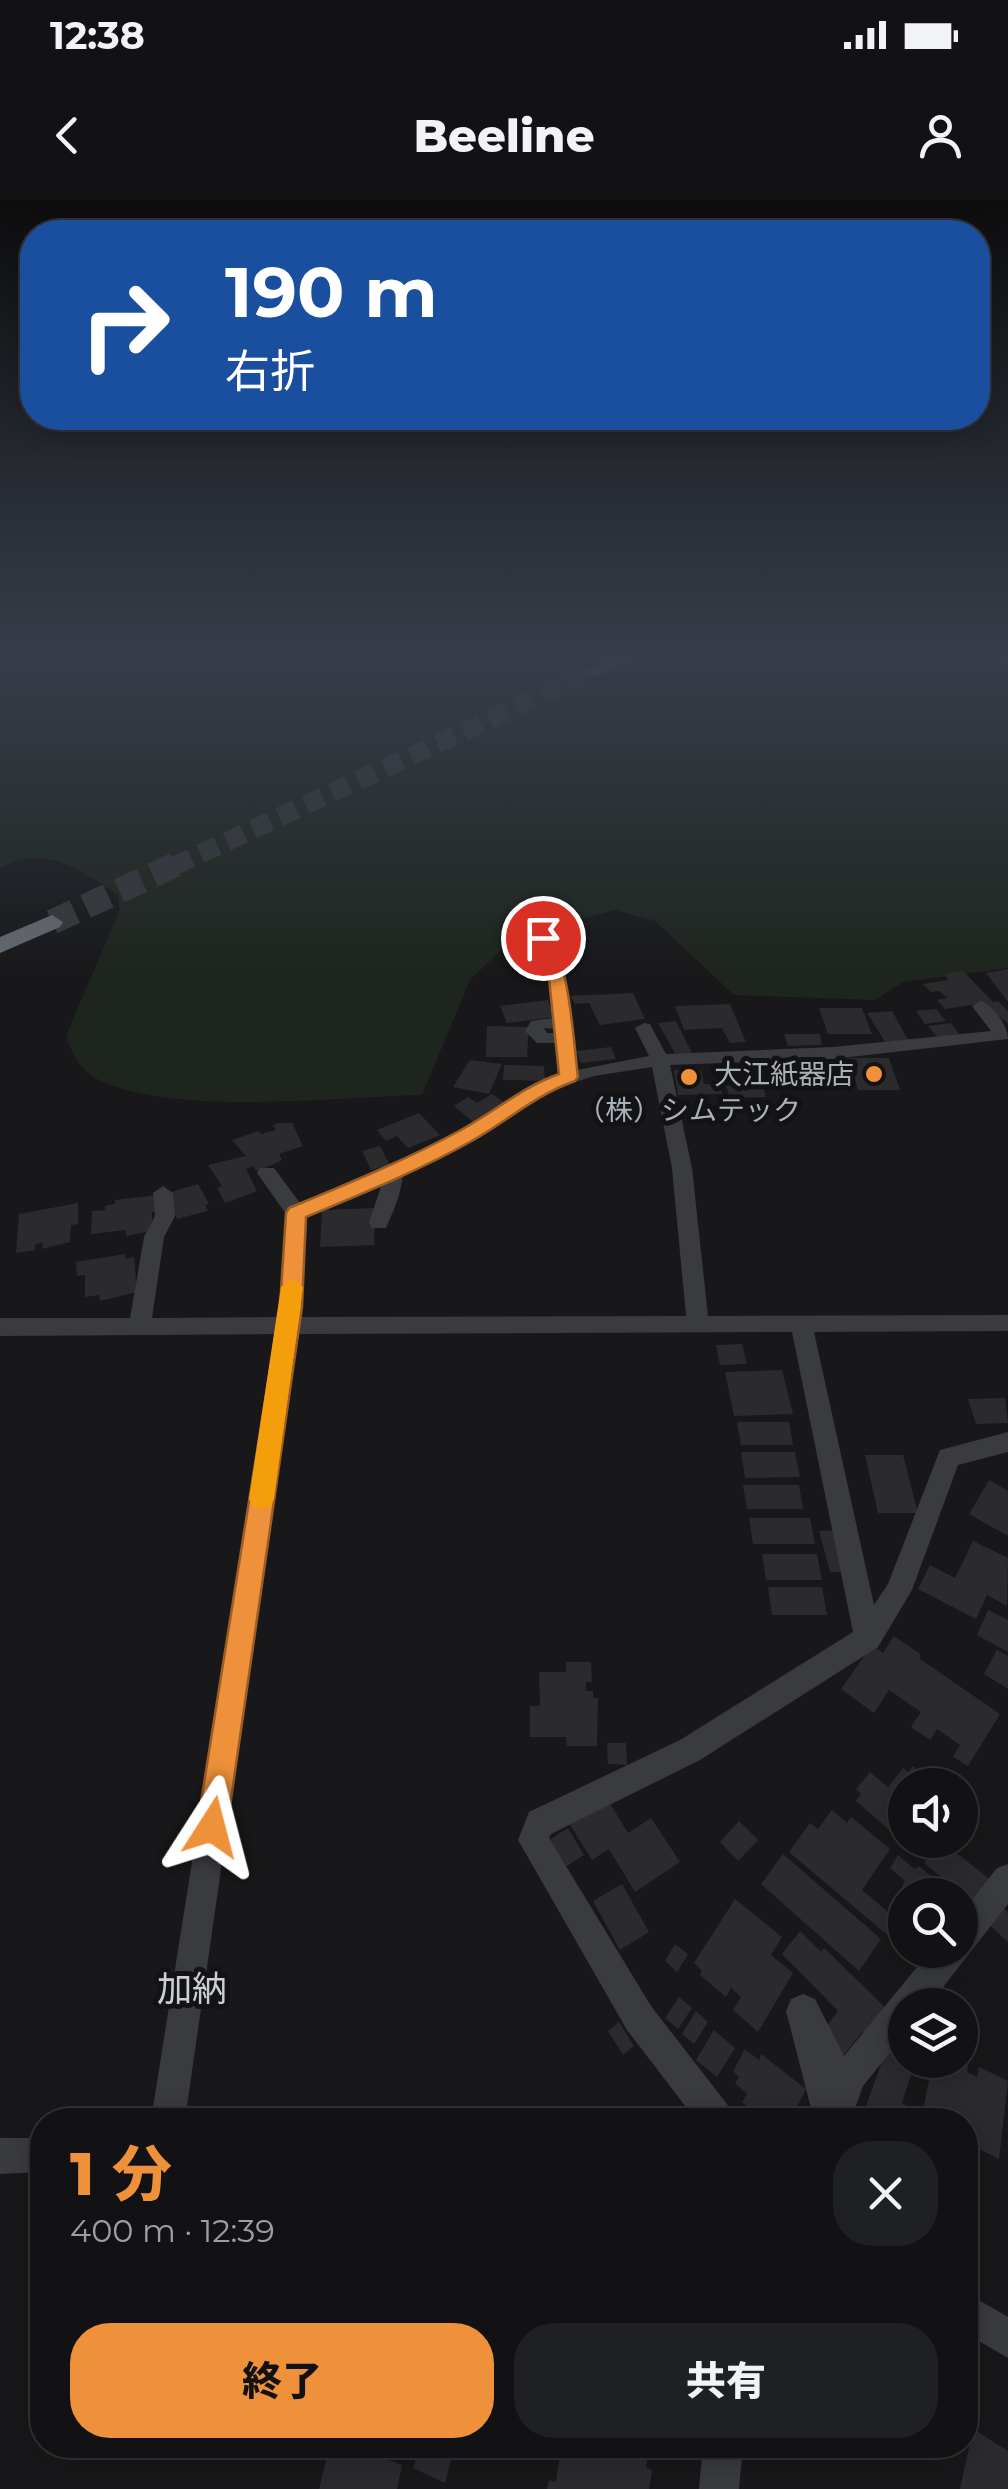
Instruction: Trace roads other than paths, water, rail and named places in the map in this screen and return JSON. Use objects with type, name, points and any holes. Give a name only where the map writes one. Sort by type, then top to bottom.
[{"type":"highway","points":[[0,936],[50,918],[0,946]]},
{"type":"street","points":[[543,938],[557,979],[569,1077]]},
{"type":"street","points":[[980,1006],[1006,1034]]},
{"type":"street","points":[[644,1028],[662,1060],[682,1180],[698,1324]]},
{"type":"street","points":[[296,1213],[453,1144],[540,1087],[569,1077],[662,1060],[833,1053],[1006,1034]]},
{"type":"street","points":[[170,2108],[288,1326],[296,1213],[267,1173]]},
{"type":"street","points":[[379,1223],[382,1206],[390,1198],[393,1173]]},
{"type":"street","points":[[140,1327],[154,1238],[165,1216],[163,1193]]},
{"type":"street","points":[[801,1323],[868,1638]]},
{"type":"street","points":[[0,1327],[1008,1323]]},
{"type":"street","points":[[709,2108],[639,2018],[534,1840],[540,1823],[690,1750],[868,1638],[899,1590],[949,1458],[1008,1442]]},
{"type":"street","points":[[978,1917],[1008,1879]]},
{"type":"street","points":[[921,1988],[937,1968]]},
{"type":"street","points":[[837,2108],[850,2078],[888,2029]]},
{"type":"street","points":[[0,2156],[30,2156]]},
{"type":"street","points":[[978,2319],[1008,2339]]},
{"type":"street","points":[[719,2489],[722,2458]]},
{"type":"tunnel","points":[[174,866],[396,763]]},
{"type":"tunnel","points":[[52,922],[179,863]]},
{"type":"place","name":"大江紙器店","points":[[874,1074]]},
{"type":"place","name":"（株）シムテック","points":[[689,1077]]},
{"type":"district","name":"加納","points":[[192,1989]]}]
